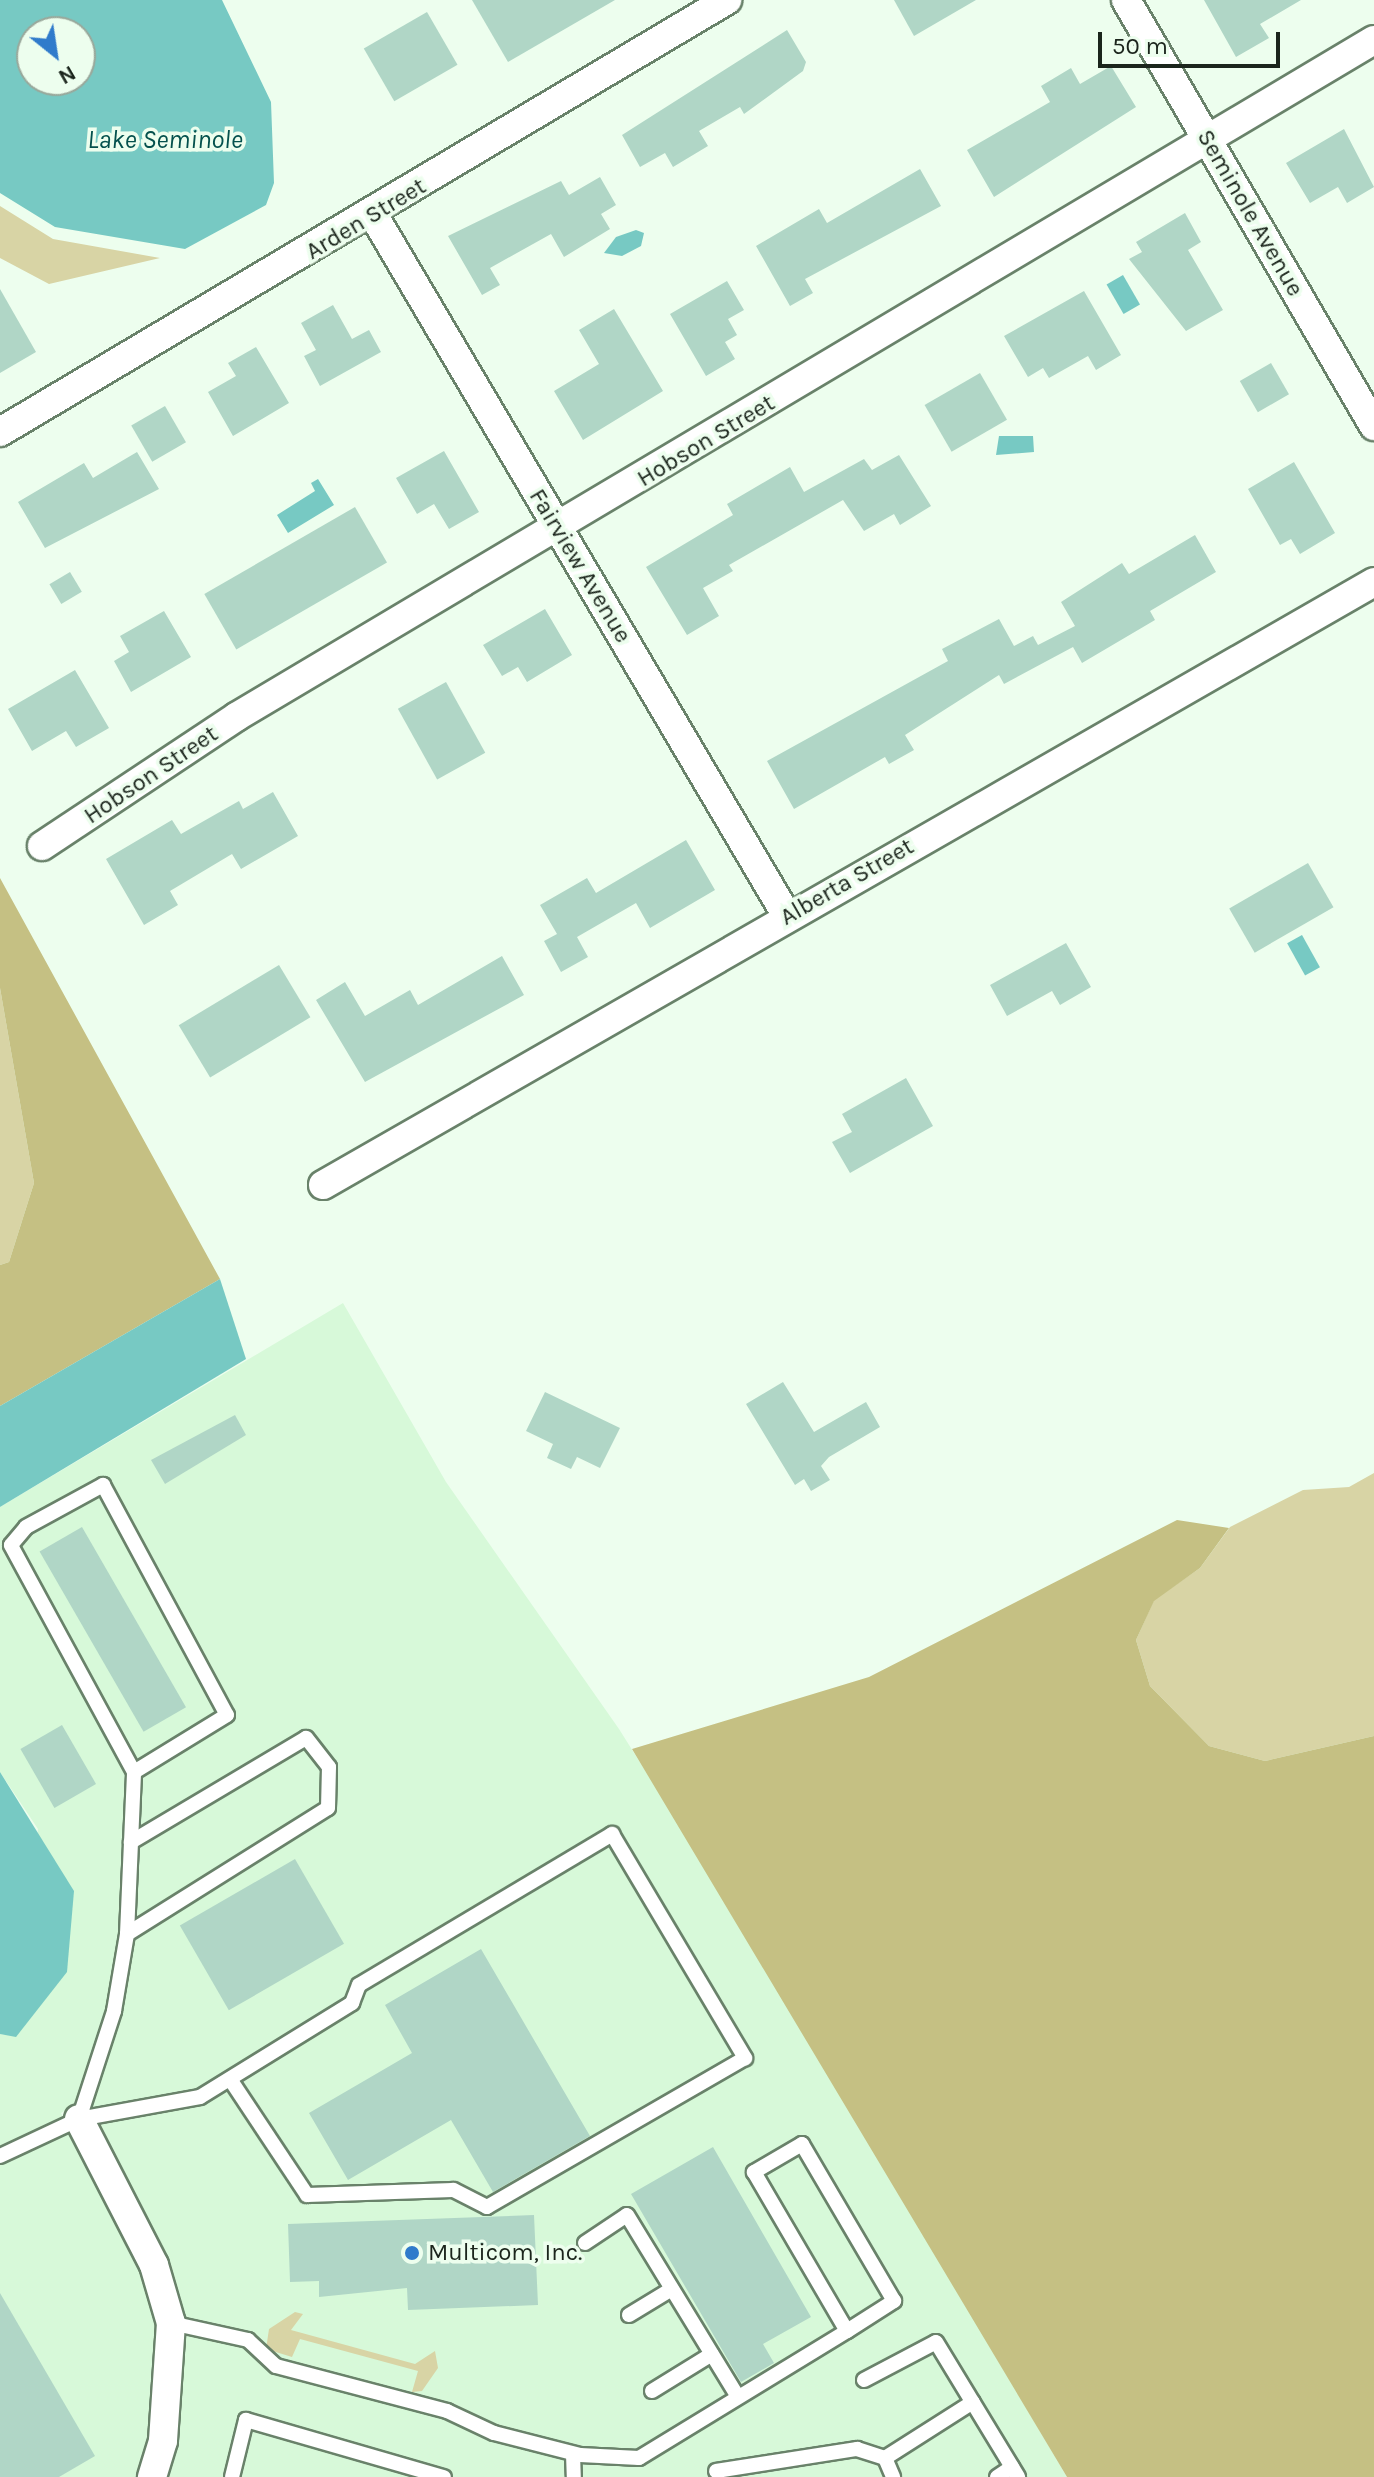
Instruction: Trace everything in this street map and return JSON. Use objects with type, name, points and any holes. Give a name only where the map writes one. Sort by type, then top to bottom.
[{"type":"street","name":"Arden Street","points":[[0,432],[374,216],[727,0]]},
{"type":"street","name":"Seminole Avenue","points":[[1126,0],[1374,426]]},
{"type":"street","name":"Hobson Street","points":[[42,846],[236,717],[558,531],[1374,40]]},
{"type":"street","name":"Fairview Avenue","points":[[374,216],[787,916]]},
{"type":"street","name":"Alberta Street","points":[[323,1185],[787,916],[1374,582]]},
{"type":"street","points":[[79,2119],[154,2265],[171,2323],[163,2441],[152,2477]]},
{"type":"lane","points":[[79,2119],[114,2011],[127,1934],[134,1772],[11,1545],[26,1527],[103,1485],[227,1715],[134,1772]]},
{"type":"lane","points":[[127,1934],[328,1808],[329,1767],[306,1738],[131,1842]]},
{"type":"lane","points":[[0,2156],[79,2119],[200,2097],[352,2003],[359,1985],[612,1834],[745,2058],[502,2205],[487,2207],[453,2190],[307,2195],[230,2079]]},
{"type":"lane","points":[[171,2323],[248,2340],[264,2360],[290,2371],[573,2454],[639,2458],[847,2331],[894,2301],[802,2144],[754,2172],[847,2331]]},
{"type":"lane","points":[[585,2243],[627,2215],[738,2397]]},
{"type":"lane","points":[[629,2315],[672,2289]]},
{"type":"lane","points":[[864,2380],[936,2342],[1015,2472],[997,2477]]},
{"type":"lane","points":[[652,2391],[712,2354]]},
{"type":"lane","points":[[885,2458],[973,2402]]},
{"type":"lane","points":[[232,2477],[246,2420],[444,2477]]},
{"type":"lane","points":[[716,2471],[857,2449],[885,2458],[893,2477]]},
{"type":"lane","points":[[573,2454],[574,2477]]},
{"type":"lane","points":[[383,2460],[393,2477]]},
{"type":"shaded area","points":[[0,206],[53,239],[160,258],[49,284],[0,258]]},
{"type":"shaded area","points":[[0,878],[220,1279],[0,1406],[0,1265],[9,1262],[34,1183],[0,988]]},
{"type":"shaded area","points":[[0,988],[34,1183],[9,1262],[0,1265]]},
{"type":"shaded area","points":[[343,1303],[446,1482],[619,1729],[714,1880],[1067,2477],[166,2477],[183,2378],[183,2320],[165,2260],[83,2101],[61,2113],[142,2269],[158,2323],[150,2437],[138,2477],[0,2477],[0,2034],[16,2036],[38,1829],[0,1772],[0,1507]]},
{"type":"shaded area","points":[[1374,1473],[1374,1736],[1265,1761],[1209,1746],[1150,1686],[1136,1640],[1154,1600],[1200,1568],[1230,1527],[1303,1490],[1349,1487]]},
{"type":"shaded area","points":[[1177,1520],[1229,1528],[1200,1568],[1154,1601],[1136,1640],[1150,1686],[1209,1746],[1265,1761],[1374,1736],[1374,2477],[1067,2477],[632,1749],[869,1677]]},
{"type":"shaded area","points":[[295,2312],[303,2314],[291,2330],[415,2364],[435,2351],[438,2368],[422,2391],[412,2392],[418,2371],[300,2339],[292,2357],[266,2349],[269,2329]]},
{"type":"water","name":"Lake Seminole","points":[[0,0],[222,0],[271,102],[274,183],[266,205],[185,249],[55,227],[0,193]]},
{"type":"water","points":[[636,230],[644,233],[641,246],[622,256],[604,253],[616,237]]},
{"type":"water","points":[[1123,275],[1140,304],[1124,314],[1107,285]]},
{"type":"water","points":[[999,436],[1033,436],[1034,452],[996,455]]},
{"type":"water","points":[[318,479],[334,505],[288,533],[277,515],[315,491],[311,483]]},
{"type":"water","points":[[1302,935],[1320,967],[1305,976],[1287,943]]},
{"type":"water","points":[[220,1279],[246,1359],[0,1507],[0,1406]]},
{"type":"water","points":[[0,1772],[74,1891],[67,1972],[16,2037],[0,2034]]},
{"type":"building","points":[[472,0],[615,0],[508,62]]},
{"type":"building","points":[[894,0],[976,0],[914,36]]},
{"type":"building","points":[[1204,0],[1301,0],[1260,24],[1269,38],[1236,57]]},
{"type":"building","points":[[427,12],[458,65],[394,101],[364,48]]},
{"type":"building","points":[[787,30],[806,62],[803,71],[744,114],[740,107],[699,131],[708,146],[673,167],[665,153],[640,167],[622,135]]},
{"type":"building","points":[[1111,66],[1136,107],[994,197],[967,150],[1050,102],[1041,86],[1071,68],[1080,84]]},
{"type":"building","points":[[1344,129],[1374,187],[1347,203],[1338,187],[1310,203],[1286,163]]},
{"type":"building","points":[[920,169],[941,206],[805,279],[813,293],[790,306],[756,246],[819,209],[827,223]]},
{"type":"building","points":[[600,177],[616,205],[601,214],[610,229],[564,257],[551,234],[490,268],[500,285],[482,295],[448,236],[561,181],[569,195]]},
{"type":"building","points":[[1185,213],[1201,242],[1188,250],[1223,310],[1186,331],[1129,259],[1142,252],[1136,242]]},
{"type":"building","points":[[727,281],[744,310],[728,319],[737,335],[725,342],[735,359],[706,376],[670,314]]},
{"type":"building","points":[[0,289],[36,352],[0,373]]},
{"type":"building","points":[[1084,291],[1121,355],[1096,370],[1088,356],[1049,378],[1043,368],[1028,377],[1004,336]]},
{"type":"building","points":[[333,305],[352,339],[369,330],[381,352],[320,386],[304,356],[316,350],[301,323]]},
{"type":"building","points":[[614,309],[663,391],[583,440],[554,391],[599,364],[579,330]]},
{"type":"building","points":[[256,347],[289,403],[233,436],[208,392],[236,376],[228,363]]},
{"type":"building","points":[[1271,363],[1289,394],[1258,412],[1240,381]]},
{"type":"building","points":[[980,373],[1007,420],[952,452],[925,405]]},
{"type":"building","points":[[165,406],[186,442],[152,462],[131,426]]},
{"type":"building","points":[[444,451],[479,512],[449,529],[434,504],[417,514],[396,478]]},
{"type":"building","points":[[137,452],[159,489],[45,548],[18,502],[84,463],[93,478]]},
{"type":"building","points":[[899,455],[931,506],[900,525],[894,514],[864,531],[843,500],[729,565],[733,571],[703,588],[719,616],[687,635],[646,567],[733,515],[727,504],[790,467],[804,492],[864,459],[872,470]]},
{"type":"building","points":[[1294,462],[1335,533],[1300,554],[1291,539],[1280,545],[1248,489]]},
{"type":"building","points":[[355,507],[387,562],[236,649],[204,594]]},
{"type":"building","points":[[1195,535],[1216,572],[1150,611],[1155,620],[1082,663],[1073,647],[1004,684],[999,675],[905,735],[914,750],[889,764],[885,757],[794,809],[767,761],[948,661],[942,649],[999,619],[1014,646],[1033,636],[1038,645],[1075,626],[1061,602],[1122,563],[1129,574]]},
{"type":"building","points":[[70,572],[82,592],[61,604],[49,584]]},
{"type":"building","points":[[545,609],[572,655],[527,682],[518,667],[502,676],[483,645]]},
{"type":"building","points":[[164,611],[191,657],[131,692],[114,661],[129,652],[120,636]]},
{"type":"building","points":[[75,670],[109,728],[76,747],[66,731],[32,751],[8,709]]},
{"type":"building","points":[[446,682],[485,753],[437,780],[398,709]]},
{"type":"building","points":[[273,792],[298,836],[241,869],[232,854],[170,891],[178,905],[144,925],[106,859],[172,820],[181,834],[239,801],[243,809]]},
{"type":"building","points":[[686,840],[715,890],[650,928],[636,903],[577,937],[588,957],[561,972],[544,941],[557,934],[540,905],[587,878],[596,893]]},
{"type":"building","points":[[1308,863],[1334,907],[1255,953],[1229,909]]},
{"type":"building","points":[[1066,943],[1091,987],[1060,1005],[1052,991],[1007,1016],[990,985]]},
{"type":"building","points":[[502,956],[524,995],[365,1082],[316,1000],[345,982],[365,1016],[410,990],[418,1005]]},
{"type":"building","points":[[279,965],[310,1017],[210,1078],[179,1025]]},
{"type":"building","points":[[906,1078],[933,1126],[850,1173],[832,1142],[852,1132],[842,1114]]},
{"type":"building","points":[[783,1382],[814,1432],[866,1402],[880,1427],[829,1457],[821,1466],[830,1480],[811,1491],[804,1479],[795,1485],[746,1404]]},
{"type":"building","points":[[545,1392],[620,1428],[600,1468],[577,1457],[571,1469],[547,1458],[553,1444],[526,1431]]},
{"type":"building","points":[[235,1415],[246,1435],[165,1484],[151,1460]]},
{"type":"building","points":[[82,1527],[186,1707],[144,1732],[40,1552]]},
{"type":"building","points":[[62,1725],[96,1784],[54,1808],[20,1749]]},
{"type":"building","points":[[295,1859],[344,1944],[229,2010],[180,1926]]},
{"type":"building","points":[[481,1949],[590,2136],[493,2192],[451,2120],[348,2180],[309,2113],[412,2053],[385,2005]]},
{"type":"building","points":[[713,2147],[811,2317],[763,2344],[774,2363],[741,2382],[631,2194]]},
{"type":"building","name":"Multicom, Inc.","points":[[534,2215],[538,2305],[408,2310],[407,2288],[319,2297],[319,2281],[290,2282],[288,2224]]},
{"type":"building","points":[[0,2293],[95,2456],[59,2477],[0,2477]]},
{"type":"place","name":"Multicom, Inc.","points":[[412,2253]]}]
